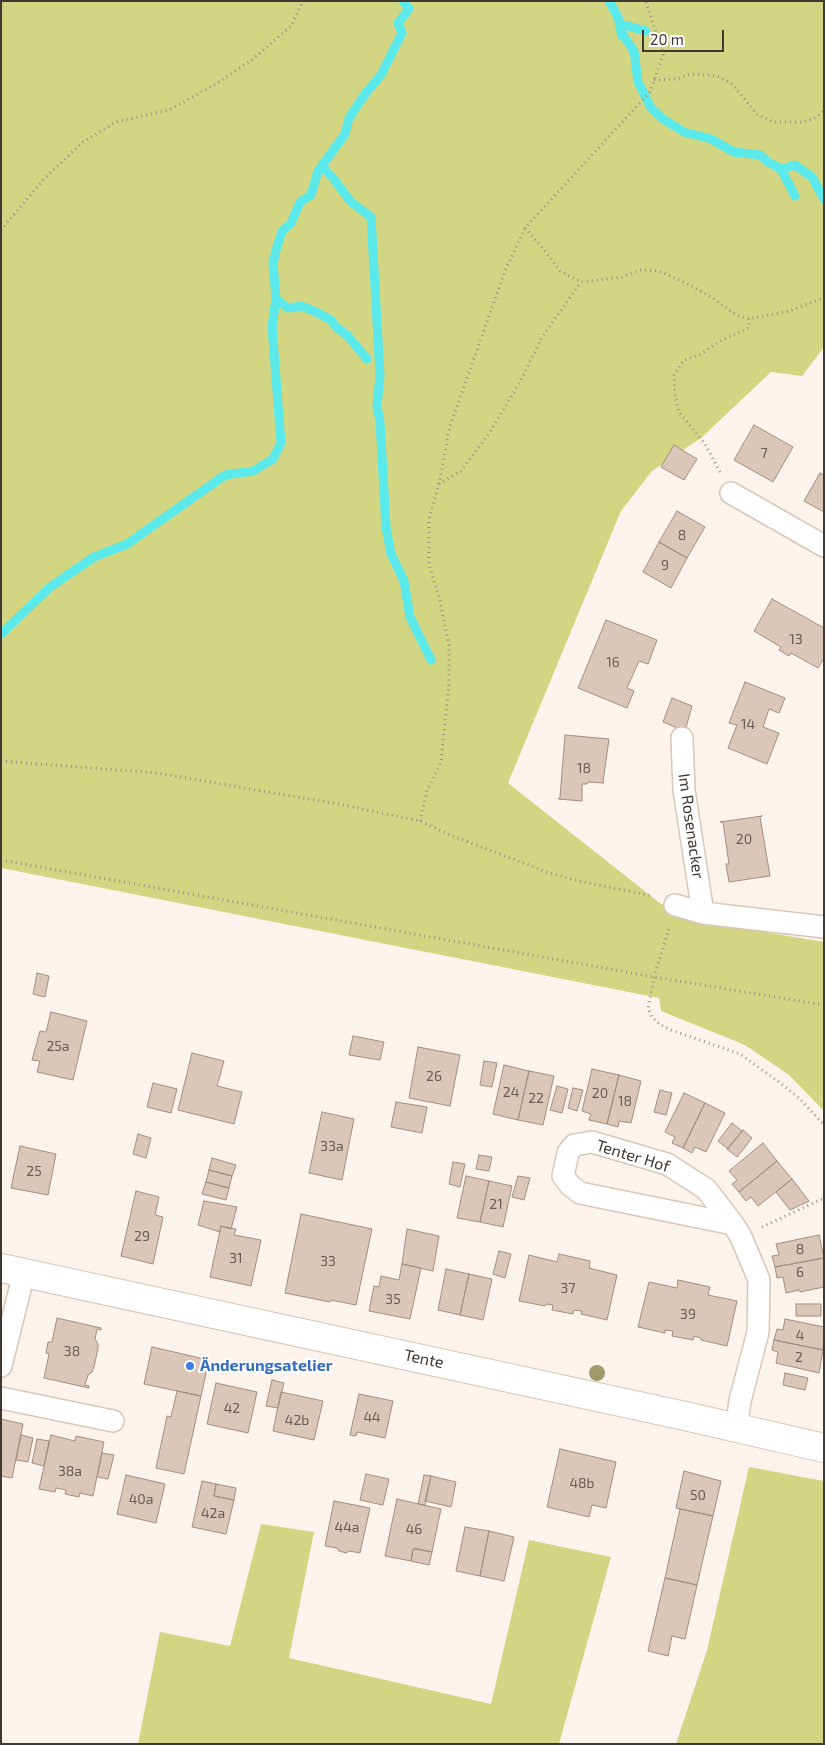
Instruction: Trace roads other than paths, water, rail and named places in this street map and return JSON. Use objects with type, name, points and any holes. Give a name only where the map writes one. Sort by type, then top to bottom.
[{"type":"main road","name":"Tente","points":[[12,1270],[668,1412],[824,1448]]},
{"type":"street","points":[[730,493],[824,546]]},
{"type":"street","name":"Im Rosenacker","points":[[682,738],[684,790],[703,913]]},
{"type":"street","points":[[675,905],[703,913],[824,927]]},
{"type":"street","name":"Tenter Hof","points":[[736,1429],[740,1401],[758,1332],[759,1280],[737,1231],[706,1189],[667,1164],[592,1142],[574,1145],[568,1153],[563,1176],[580,1193],[737,1231]]},
{"type":"street","name":"Tente","points":[[1,1366],[12,1270]]},
{"type":"street","points":[[1,1398],[113,1421]]},
{"type":"waterway","points":[[1,634],[50,587],[94,557],[127,544],[225,475],[253,471],[273,459],[281,443],[272,326],[276,299],[273,263],[276,250],[282,231],[291,223],[300,202],[311,195],[318,171],[345,134],[349,118],[381,75],[402,33],[398,23],[409,9],[403,1]]},
{"type":"waterway","points":[[609,1],[618,17],[622,36]]},
{"type":"waterway","points":[[620,24],[646,31]]},
{"type":"waterway","points":[[621,32],[634,51],[638,82],[651,108],[663,119],[684,132],[711,139],[734,152],[760,155],[781,169],[795,196]]},
{"type":"waterway","points":[[781,169],[795,165],[812,177],[824,199]]},
{"type":"waterway","points":[[322,166],[351,202],[371,217],[380,375],[377,406],[380,422],[386,527],[391,554],[404,581],[410,617],[431,660]]},
{"type":"waterway","points":[[276,299],[288,308],[301,306],[331,320],[336,327],[347,335],[367,359]]},
{"type":"place","name":"Änderungsatelier","points":[[190,1366]]}]
